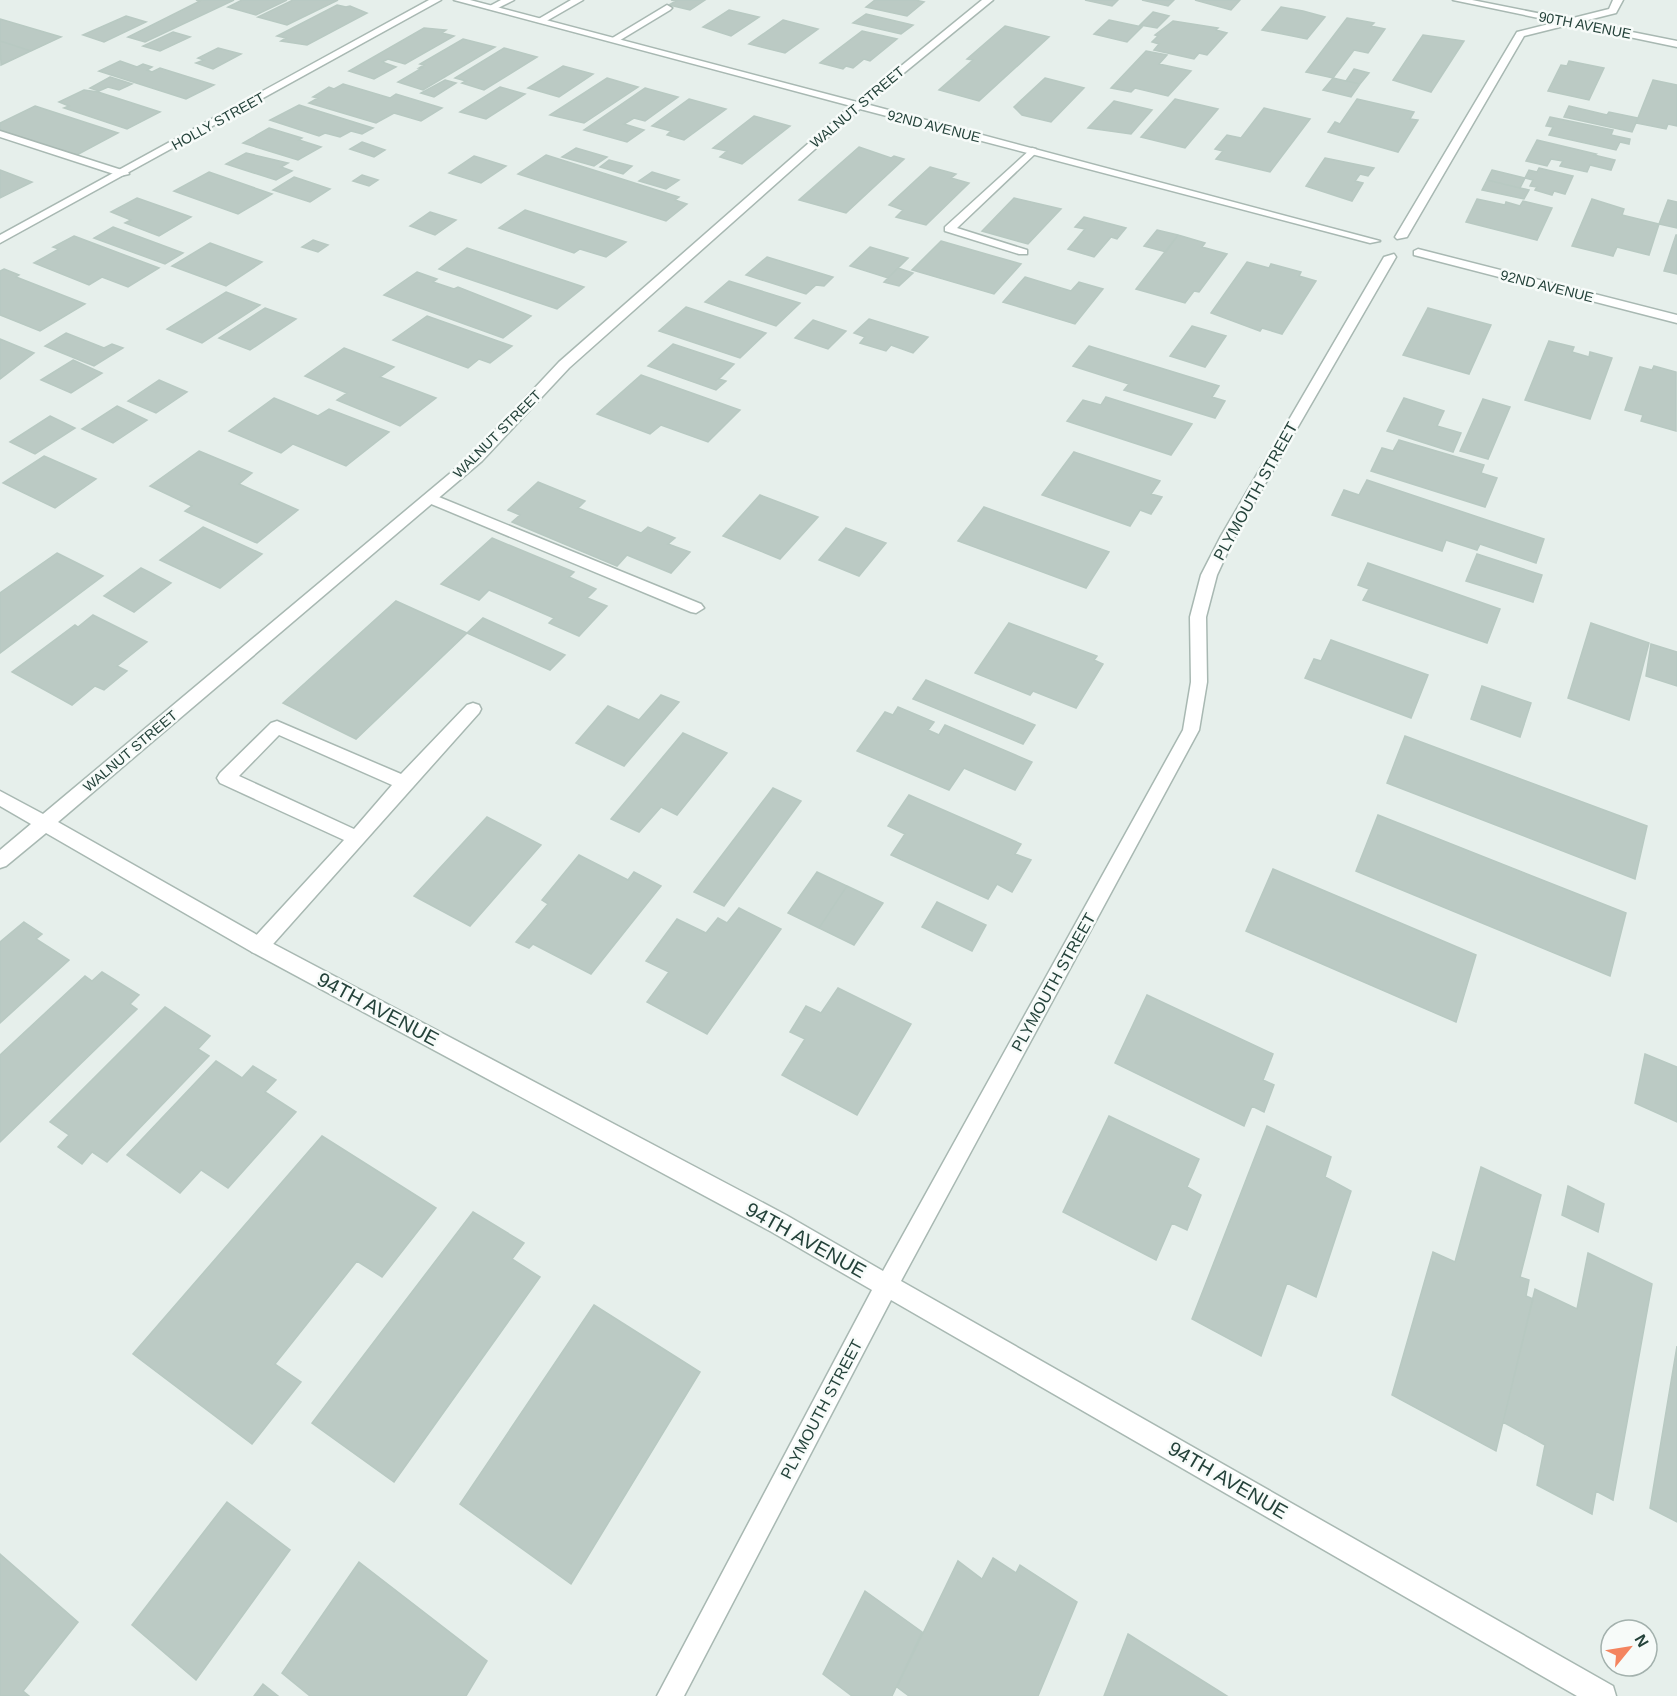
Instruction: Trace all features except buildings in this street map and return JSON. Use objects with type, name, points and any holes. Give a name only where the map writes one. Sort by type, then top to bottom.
[{"type":"street","name":"HOLLY STREET","points":[[0,240],[124,174],[436,0]]},
{"type":"street","name":"92ND AVENUE","points":[[459,0],[1374,242]]},
{"type":"street","points":[[491,8],[509,0]]},
{"type":"street","points":[[540,21],[578,0]]},
{"type":"street","name":"WALNUT STREET","points":[[0,861],[477,458],[564,365],[857,106],[988,0]]},
{"type":"street","name":"90TH AVENUE","points":[[1458,0],[1677,44]]},
{"type":"street","points":[[1401,237],[1520,34],[1613,11],[1618,0]]},
{"type":"street","points":[[614,40],[667,8]]},
{"type":"street","points":[[0,134],[124,174]]},
{"type":"street","points":[[1023,252],[949,230],[1032,151]]},
{"type":"street","points":[[1384,236],[1401,237],[1416,244],[1418,253],[1407,258],[1389,257],[1376,250],[1374,242],[1384,236]]},
{"type":"street","name":"92ND AVENUE","points":[[1418,253],[1677,319]]},
{"type":"street","name":"PLYMOUTH STREET","points":[[670,1696],[887,1285],[1191,730],[1199,682],[1198,617],[1209,575],[1228,536],[1389,257]]},
{"type":"street","points":[[429,498],[696,608]]},
{"type":"street","points":[[259,946],[472,709]]},
{"type":"street","points":[[357,838],[226,778],[277,727],[404,783]]},
{"type":"street","name":"94TH AVENUE","points":[[0,798],[259,946],[767,1217],[1603,1696]]}]
